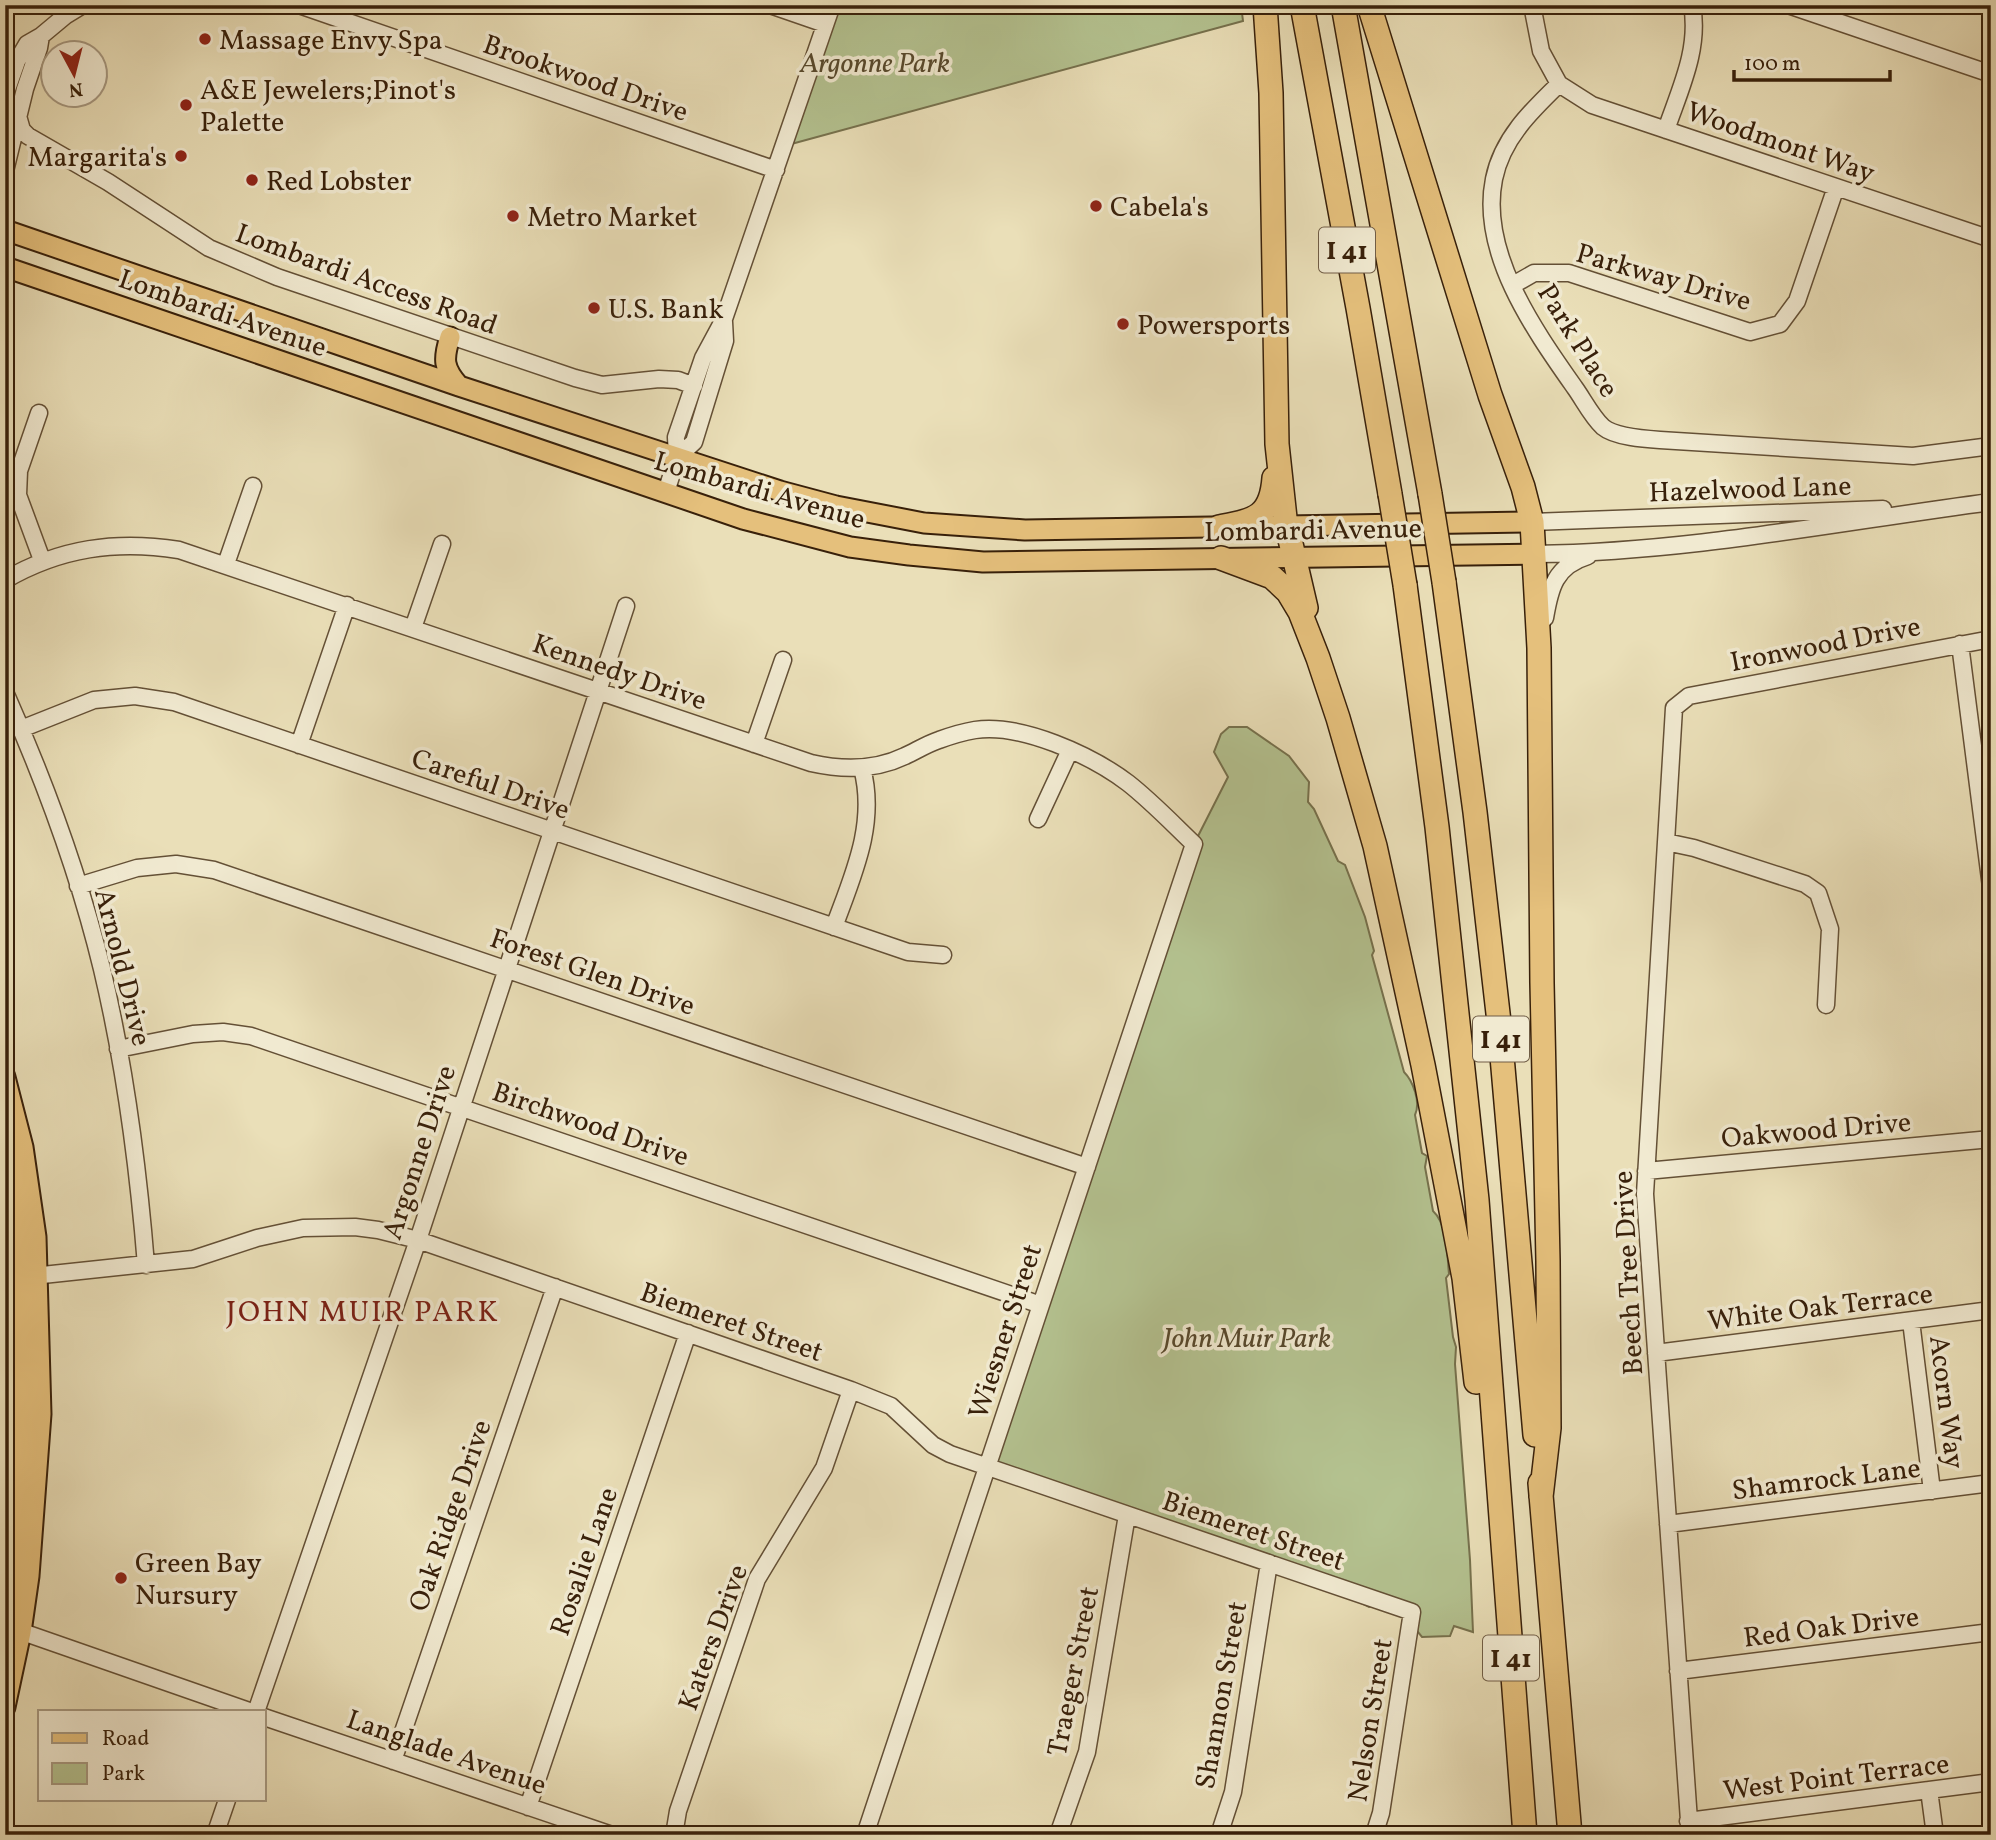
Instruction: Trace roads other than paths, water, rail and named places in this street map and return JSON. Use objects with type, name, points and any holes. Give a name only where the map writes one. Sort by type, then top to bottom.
[{"type":"highway","points":[[1265,5],[1271,105],[1277,444],[1286,526],[1318,658],[1375,846],[1423,1065],[1464,1278],[1482,1435],[1497,1481]]},
{"type":"highway","name":"I 41","points":[[1302,5],[1358,308],[1405,585],[1437,827],[1460,1027],[1483,1272],[1525,1835]]},
{"type":"highway","name":"I 41","points":[[1343,5],[1430,494],[1475,812],[1499,1022],[1570,1835]]},
{"type":"highway","points":[[1369,5],[1532,522],[1539,648],[1549,1428],[1541,1497]]},
{"type":"highway","points":[[1219,527],[1252,520],[1267,508],[1273,491],[1277,444]]},
{"type":"highway","points":[[1221,558],[1267,575],[1285,587],[1297,607],[1318,658]]},
{"type":"main road","name":"Lombardi Avenue","points":[[5,230],[677,458],[814,500],[924,523],[1025,530],[1532,522]]},
{"type":"main road","name":"Lombardi Avenue","points":[[5,267],[783,531],[850,547],[1004,563],[1293,556],[1535,554]]},
{"type":"main road","points":[[450,337],[444,356],[449,374],[459,386]]},
{"type":"main road","points":[[414,370],[444,356]]},
{"type":"main road","points":[[5,1077],[11,1105],[8,1146],[21,1277],[23,1391],[20,1492],[5,1707]]},
{"type":"street","points":[[5,95],[22,52],[32,40],[83,5]]},
{"type":"street","name":"Brookwood Drive","points":[[299,5],[776,170]]},
{"type":"street","points":[[770,5],[825,24]]},
{"type":"street","points":[[666,492],[677,458],[676,437],[704,358],[724,319],[832,5]]},
{"type":"street","points":[[1532,5],[1541,51],[1559,84]]},
{"type":"street","points":[[1666,130],[1693,49],[1695,23],[1692,5]]},
{"type":"street","points":[[1788,5],[1991,74]]},
{"type":"street","points":[[8,164],[18,116],[41,36]]},
{"type":"street","name":"Woodmont Way","points":[[1559,84],[1592,105],[1991,239]]},
{"type":"street","name":"Park Place","points":[[1559,84],[1527,114],[1507,142],[1494,178],[1491,214],[1499,253],[1534,330],[1604,428],[1630,437],[1660,440],[1913,456],[1991,446]]},
{"type":"street","name":"Lombardi Access Road","points":[[18,116],[24,132],[46,147],[101,177],[223,255],[277,277],[450,337],[602,385],[659,379],[678,380],[694,386]]},
{"type":"street","points":[[8,164],[27,148],[46,147]]},
{"type":"street","name":"Parkway Drive","points":[[1513,285],[1534,273],[1569,273],[1749,332],[1780,324],[1797,301],[1836,187]]},
{"type":"street","points":[[677,458],[694,442],[725,341],[724,319]]},
{"type":"street","points":[[39,413],[19,471],[18,495],[42,560]]},
{"type":"street","points":[[226,564],[253,486]]},
{"type":"street","name":"Hazelwood Lane","points":[[1535,554],[1604,551],[1750,538],[1991,502]]},
{"type":"street","name":"Hazelwood Lane","points":[[1532,522],[1970,505]]},
{"type":"street","name":"Kennedy Drive","points":[[5,580],[42,560],[94,547],[124,544],[178,550],[226,564],[811,764],[831,767],[862,768],[902,758],[936,741],[975,730],[1014,731],[1043,738],[1070,750],[1125,781],[1194,844]]},
{"type":"street","points":[[414,628],[442,544]]},
{"type":"street","points":[[1539,648],[1549,594],[1556,579],[1578,559],[1604,551]]},
{"type":"street","points":[[299,745],[347,605]]},
{"type":"street","name":"Argonne Drive","points":[[255,1710],[418,1240],[626,606]]},
{"type":"street","name":"Ironwood Drive","points":[[1674,708],[1689,695],[1991,639]]},
{"type":"street","points":[[1960,644],[1991,887]]},
{"type":"street","points":[[754,744],[783,660]]},
{"type":"street","name":"Arnold Drive","points":[[5,692],[53,806],[102,968],[118,1048],[138,1183],[146,1265]]},
{"type":"street","name":"Careful Drive","points":[[22,729],[94,700],[135,696],[174,702],[834,928],[908,952],[943,955]]},
{"type":"street","name":"Beech Tree Drive","points":[[1674,708],[1645,1194],[1689,1828]]},
{"type":"street","points":[[1038,819],[1070,750]]},
{"type":"street","points":[[834,928],[861,855],[867,820],[866,783],[862,768]]},
{"type":"street","points":[[1666,842],[1694,848],[1805,884],[1818,893],[1830,929],[1826,1005]]},
{"type":"street","name":"Wiesner Street","points":[[865,1835],[1194,844]]},
{"type":"street","name":"Forest Glen Drive","points":[[78,886],[137,869],[176,864],[214,870],[1087,1167]]},
{"type":"street","name":"Birchwood Drive","points":[[118,1048],[223,1031],[251,1036],[1041,1305]]},
{"type":"street","name":"Oakwood Drive","points":[[1646,1171],[1991,1139]]},
{"type":"street","name":"Biemeret Street","points":[[21,1277],[193,1259],[257,1238],[303,1228],[355,1227],[418,1240],[852,1390],[891,1406],[933,1445],[950,1454],[1412,1612]]},
{"type":"street","name":"Oak Ridge Drive","points":[[393,1761],[555,1287]]},
{"type":"street","name":"White Oak Terrace","points":[[1656,1353],[1991,1310]]},
{"type":"street","name":"Acorn Way","points":[[1911,1321],[1932,1491]]},
{"type":"street","name":"Rosalie Lane","points":[[528,1807],[688,1333]]},
{"type":"street","name":"Katers Drive","points":[[674,1835],[678,1811],[757,1578],[824,1468],[852,1390]]},
{"type":"street","name":"Shamrock Lane","points":[[1668,1524],[1991,1483]]},
{"type":"street","name":"Traeger Street","points":[[1058,1835],[1087,1752],[1127,1515]]},
{"type":"street","name":"Shannon Street","points":[[1219,1835],[1233,1792],[1269,1563]]},
{"type":"street","name":"Nelson Street","points":[[1374,1835],[1381,1813],[1412,1612]]},
{"type":"street","points":[[9,1628],[248,1710]]},
{"type":"street","name":"Red Oak Drive","points":[[1678,1671],[1991,1632]]},
{"type":"street","name":"Langlade Avenue","points":[[266,1718],[612,1835]]},
{"type":"street","name":"West Point Terrace","points":[[1689,1828],[1991,1782]]},
{"type":"street","points":[[1929,1790],[1935,1835]]},
{"type":"street","points":[[215,1835],[227,1801]]},
{"type":"place","name":"Massage Envy Spa","points":[[205,39]]},
{"type":"place","name":"A&E Jewelers;Pinot's Palette","points":[[186,105]]},
{"type":"place","name":"Margarita's","points":[[181,156]]},
{"type":"place","name":"Red Lobster","points":[[252,180]]},
{"type":"place","name":"Cabela's","points":[[1096,206]]},
{"type":"place","name":"Metro Market","points":[[513,216]]},
{"type":"place","name":"U.S. Bank","points":[[594,308]]},
{"type":"place","name":"Powersports","points":[[1123,324]]},
{"type":"place","name":"Green Bay Nursury","points":[[121,1578]]},
{"type":"district","name":"JOHN MUIR PARK","points":[[363,1311]]},
{"type":"park label","name":"Argonne Park","points":[[875,62]]},
{"type":"park label","name":"John Muir Park","points":[[1247,1337]]}]
